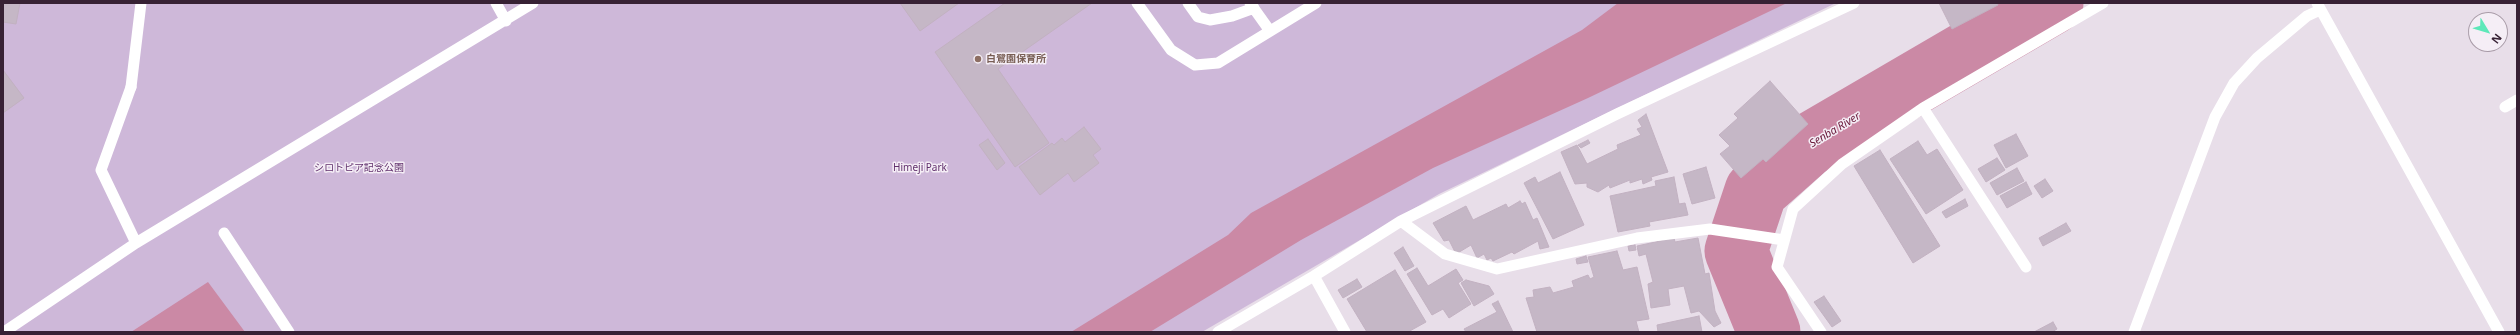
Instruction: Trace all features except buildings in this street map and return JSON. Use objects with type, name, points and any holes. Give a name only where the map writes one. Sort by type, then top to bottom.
[{"type":"street","points":[[136,243],[101,170],[131,87],[141,3]]},
{"type":"street","points":[[496,3],[506,21]]},
{"type":"street","points":[[4,332],[136,243],[506,21],[533,3]]},
{"type":"street","points":[[1137,3],[1171,50],[1195,65],[1218,63],[1316,3]]},
{"type":"street","points":[[1188,3],[1198,17],[1210,20],[1252,6],[1270,32]]},
{"type":"street","points":[[1218,332],[1314,276],[1401,221],[1617,114],[1854,3]]},
{"type":"street","points":[[1821,332],[1777,267],[1793,209],[1842,164],[1923,108],[2103,3]]},
{"type":"street","points":[[2134,332],[2215,117],[2234,84],[2257,58],[2318,7],[2499,332]]},
{"type":"street","points":[[2504,107],[2517,100]]},
{"type":"street","points":[[1923,108],[2026,267]]},
{"type":"street","points":[[1401,221],[1445,254],[1497,269],[1637,238],[1710,229],[1784,240]]},
{"type":"street","points":[[224,233],[289,332]]},
{"type":"street","points":[[1314,276],[1345,332]]},
{"type":"green space","name":"Himeji Park","points":[[3,3],[1836,3],[1439,194],[1202,332],[3,332]]},
{"type":"shaded area","points":[[1618,3],[1787,3],[1588,98],[1433,168],[1301,240],[1150,332],[1071,332],[1228,235],[1251,213],[1582,30]]},
{"type":"shaded area","points":[[208,282],[245,332],[131,332]]},
{"type":"waterway","name":"Senba River","points":[[1769,332],[1736,251],[1756,191],[1807,146],[2052,3]]},
{"type":"place","name":"白鷺園保育所","points":[[978,59]]},
{"type":"park label","name":"シロトピア記念公園","points":[[359,168]]}]
